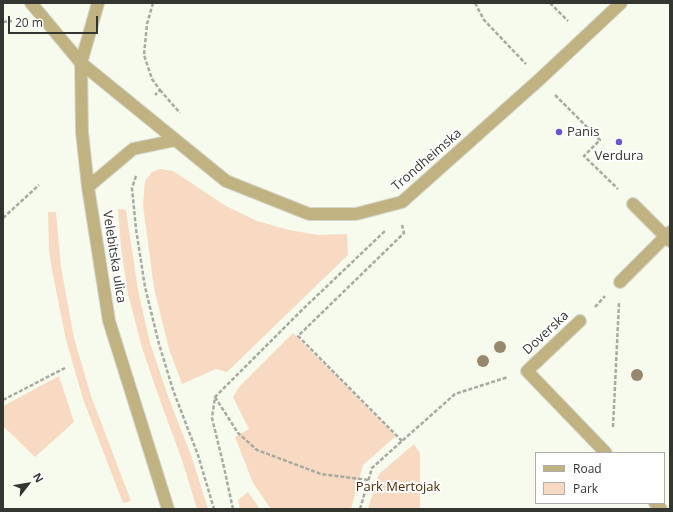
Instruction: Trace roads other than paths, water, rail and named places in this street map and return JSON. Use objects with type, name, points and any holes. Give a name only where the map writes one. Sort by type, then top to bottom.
[{"type":"street","name":"Trondheimska","points":[[30,3],[81,63],[226,181],[309,214],[356,214],[402,202],[540,79],[622,3]]},
{"type":"street","name":"Velebitska ulica","points":[[98,3],[81,63],[82,132],[88,187],[110,321],[168,509]]},
{"type":"street","points":[[88,187],[133,149],[176,140]]},
{"type":"street","points":[[620,282],[669,237],[633,204]]},
{"type":"street","name":"Doverska","points":[[580,321],[527,371],[605,452]]},
{"type":"place","name":"Panis","points":[[559,132]]},
{"type":"place","name":"Verdura","points":[[619,142]]},
{"type":"park label","name":"Park Mertojak","points":[[398,487]]}]
